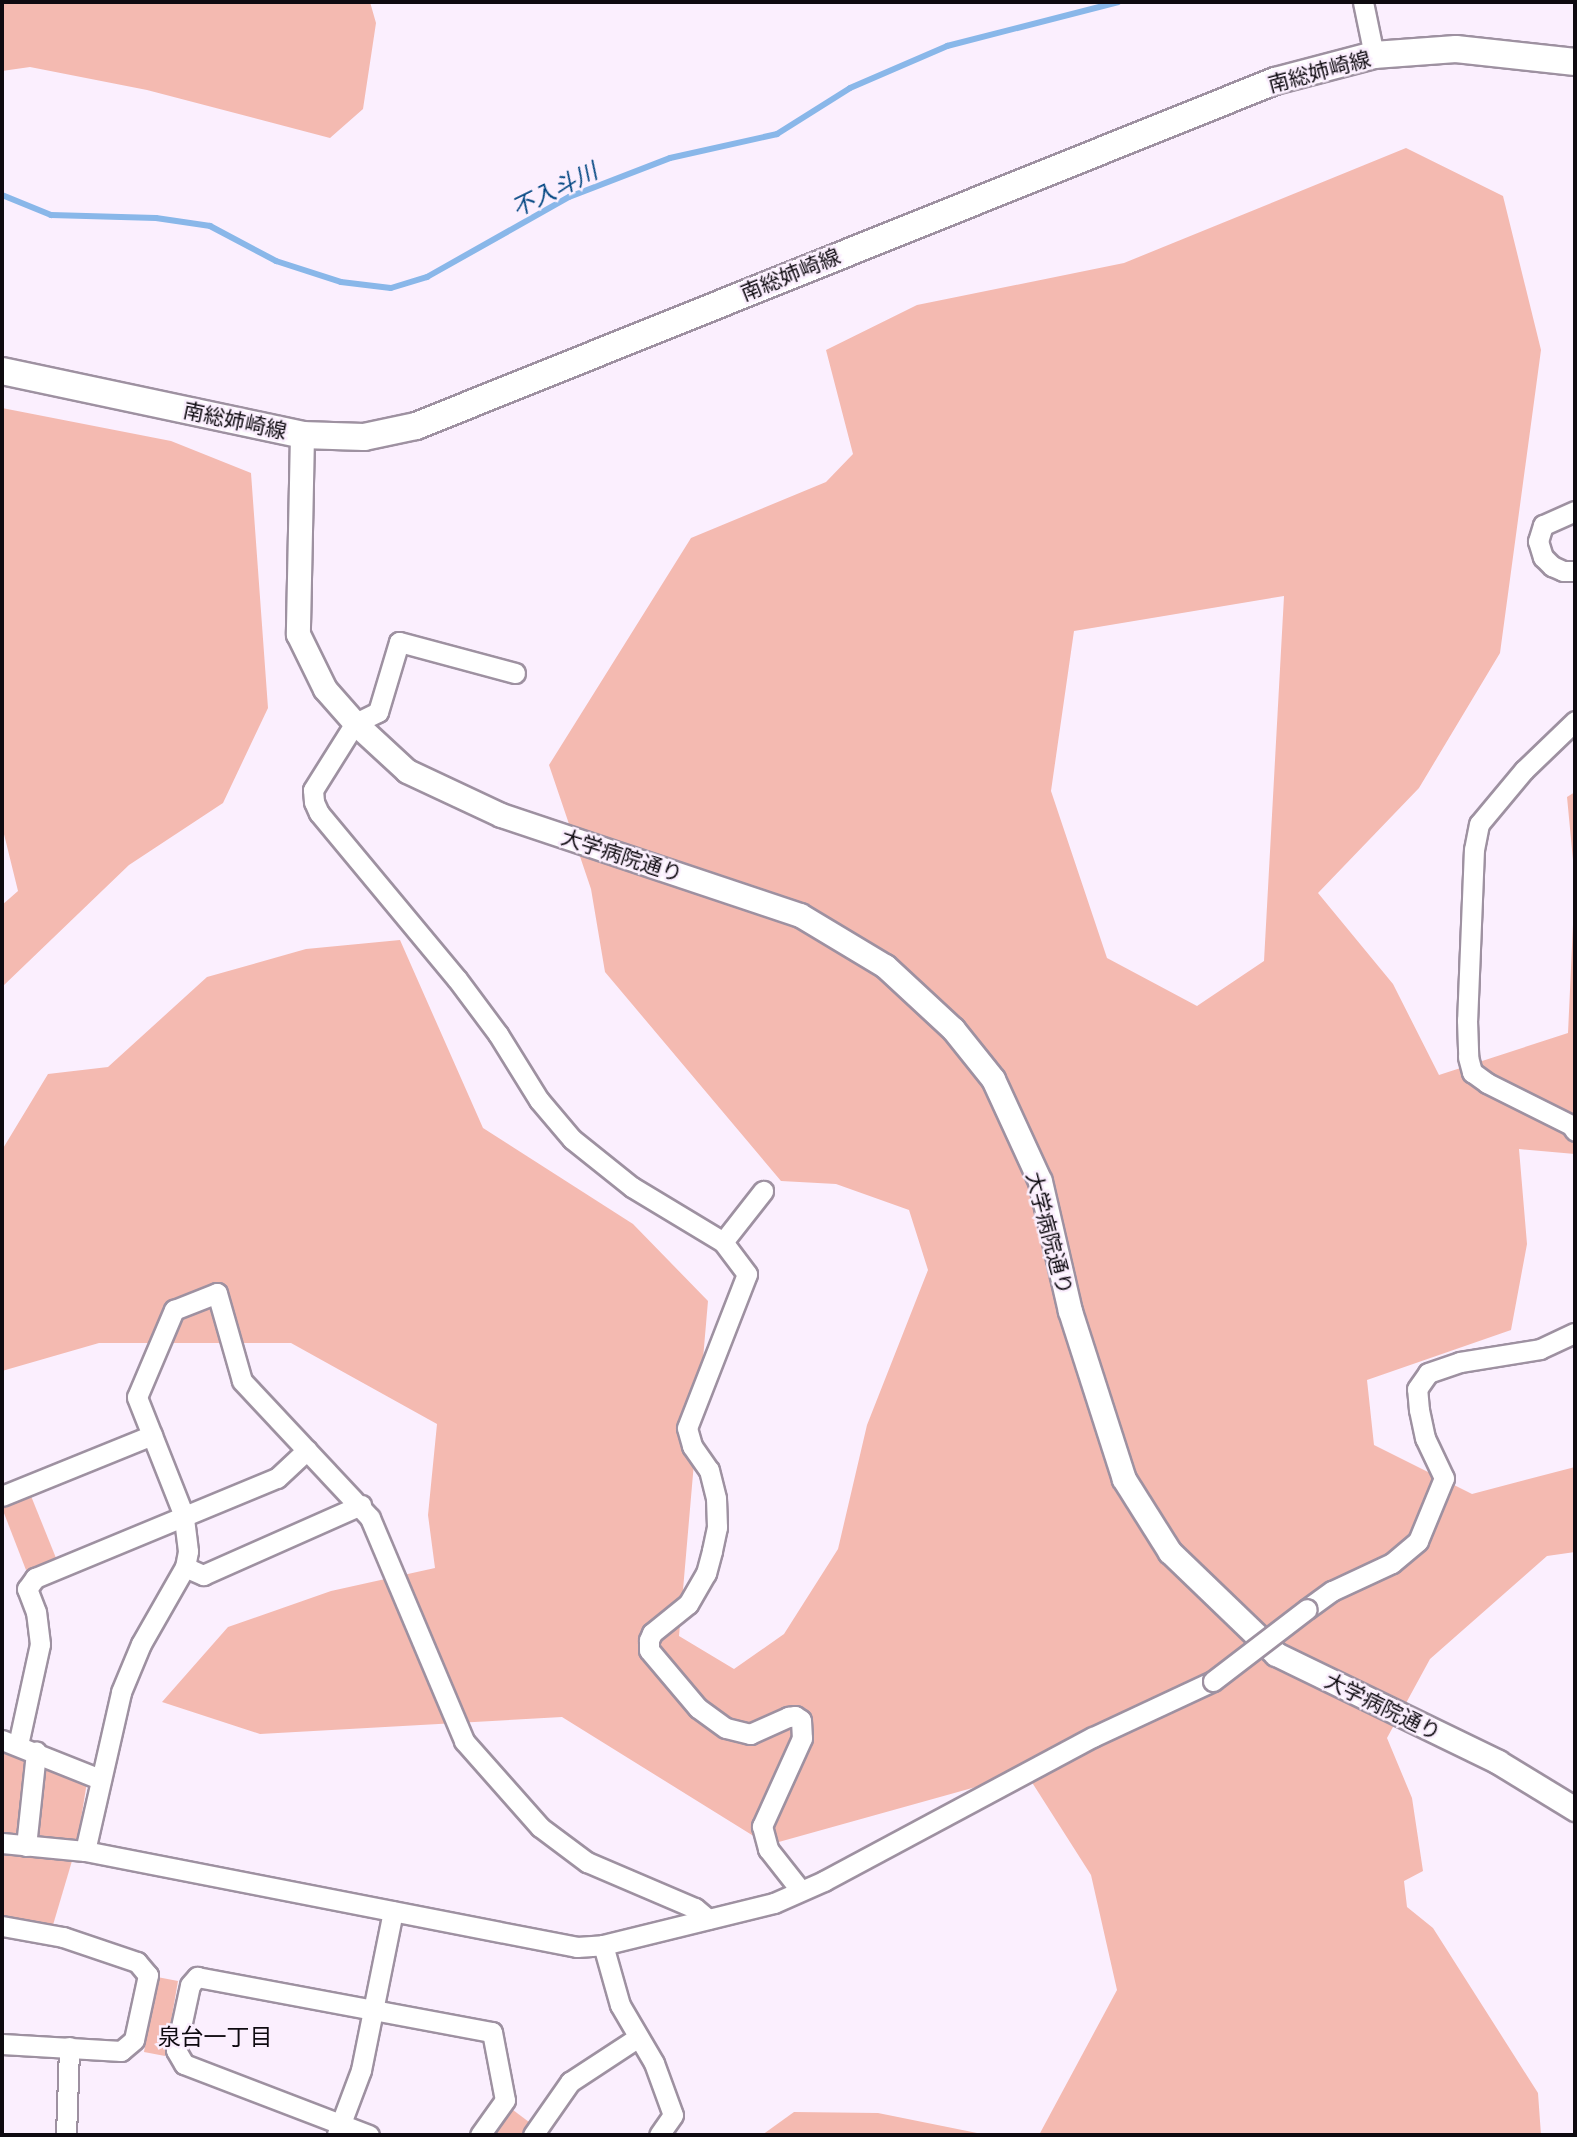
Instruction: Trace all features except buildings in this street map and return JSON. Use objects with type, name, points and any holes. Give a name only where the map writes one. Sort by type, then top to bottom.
[{"type":"main road","name":"南総姉崎線","points":[[2,371],[302,435],[364,437],[416,426],[1275,81],[1374,55],[1456,49],[1575,62]]},
{"type":"street","points":[[1363,2],[1374,55]]},
{"type":"street","name":"大学病院通り","points":[[302,435],[298,634],[325,689],[355,723],[407,771],[501,815],[800,915],[885,966],[953,1029],[993,1079],[1040,1181],[1070,1311],[1124,1479],[1170,1552],[1276,1654],[1498,1762],[1575,1809]]},
{"type":"street","points":[[1575,511],[1543,525],[1538,541],[1544,557],[1552,566],[1563,571],[1575,571]]},
{"type":"street","points":[[515,673],[399,642],[378,712],[355,723],[313,790],[319,813],[457,979],[498,1034],[539,1100],[572,1139],[632,1187],[723,1242],[747,1274],[687,1429],[688,1439],[712,1479],[717,1527],[706,1573],[688,1604],[652,1633],[649,1650],[698,1708],[726,1728],[750,1734],[788,1717],[795,1716],[801,1720],[802,1738],[762,1826],[768,1849],[801,1891]]},
{"type":"street","points":[[1575,721],[1524,770],[1479,824],[1474,849],[1467,1020],[1468,1057],[1472,1072],[1487,1083],[1571,1125],[1575,1131]]},
{"type":"street","points":[[723,1242],[763,1191]]},
{"type":"street","points":[[85,1851],[100,1779],[130,1668],[184,1567],[188,1551],[184,1516],[137,1397],[174,1310],[218,1293],[242,1381],[361,1505],[370,1518],[464,1741],[540,1827],[587,1862],[695,1908],[708,1919]]},
{"type":"street","points":[[2,1843],[85,1851],[577,1947],[603,1945],[774,1903],[1093,1737],[1213,1681],[1332,1591],[1392,1563],[1418,1541],[1444,1478],[1425,1438],[1419,1410],[1417,1389],[1428,1373],[1460,1362],[1540,1349],[1575,1333]]},
{"type":"street","points":[[2,1496],[152,1435]]},
{"type":"street","points":[[26,1846],[19,1746],[40,1644],[36,1612],[27,1589],[35,1578],[277,1478],[307,1450]]},
{"type":"street","points":[[184,1567],[203,1576],[361,1505]]},
{"type":"street","points":[[19,1746],[100,1779]]},
{"type":"street","points":[[339,2130],[361,2070],[393,1912]]},
{"type":"street","points":[[2,1926],[63,1937],[137,1962],[148,1975],[134,2040],[121,2051],[2,2044]]},
{"type":"street","points":[[603,1945],[620,2005],[654,2063],[673,2115],[659,2135]]},
{"type":"street","points":[[369,2135],[339,2130],[184,2064],[176,2050],[190,1985],[197,1977],[492,2032],[505,2100],[480,2135]]},
{"type":"street","points":[[533,2135],[570,2082],[637,2038]]},
{"type":"street","points":[[66,2135],[69,2047]]},
{"type":"shaded area","points":[[2,2],[370,2],[376,23],[363,109],[330,138],[147,90],[30,67],[2,71]]},
{"type":"shaded area","points":[[1406,148],[1503,196],[1541,350],[1500,653],[1419,788],[1318,893],[1393,984],[1439,1075],[1568,1033],[1575,881],[1575,1154],[1519,1149],[1527,1244],[1511,1330],[1367,1380],[1374,1445],[1472,1494],[1575,1467],[1575,1552],[1547,1556],[1430,1659],[1387,1738],[1412,1798],[1423,1871],[1404,1881],[1407,1907],[1433,1928],[1538,2093],[1541,2135],[1039,2135],[1117,1990],[1091,1875],[1026,1773],[768,1845],[562,1717],[260,1734],[162,1702],[228,1627],[331,1591],[435,1568],[428,1515],[437,1424],[291,1343],[99,1343],[2,1371],[2,1150],[48,1074],[108,1067],[207,977],[306,949],[400,940],[483,1128],[633,1224],[708,1301],[679,1636],[734,1669],[784,1634],[838,1549],[867,1425],[928,1270],[909,1210],[836,1184],[781,1181],[605,972],[591,889],[549,765],[691,538],[826,482],[853,454],[826,350],[917,305],[1124,263]],"holes":[[[1284,596],[1264,961],[1197,1006],[1107,958],[1051,791],[1074,631]]]},
{"type":"shaded area","points":[[2,408],[171,441],[251,473],[268,708],[223,803],[129,865],[2,987],[2,905],[18,891],[2,826]]},
{"type":"shaded area","points":[[1575,792],[1575,881],[1567,797]]},
{"type":"shaded area","points":[[31,1496],[56,1558],[26,1570],[2,1508]]},
{"type":"shaded area","points":[[2,1748],[87,1782],[77,1844],[53,1925],[2,1919]]},
{"type":"shaded area","points":[[157,1977],[178,1981],[165,2056],[144,2052]]},
{"type":"shaded area","points":[[509,2107],[533,2125],[525,2135],[487,2135]]},
{"type":"shaded area","points":[[794,2112],[878,2113],[987,2135],[762,2135]]},
{"type":"waterway","name":"不入斗川","points":[[2,195],[51,215],[156,218],[210,226],[276,261],[341,282],[391,288],[427,277],[569,197],[670,158],[777,134],[850,88],[947,46],[1118,2]]},
{"type":"district","name":"泉台一丁目","points":[[215,2036]]}]
